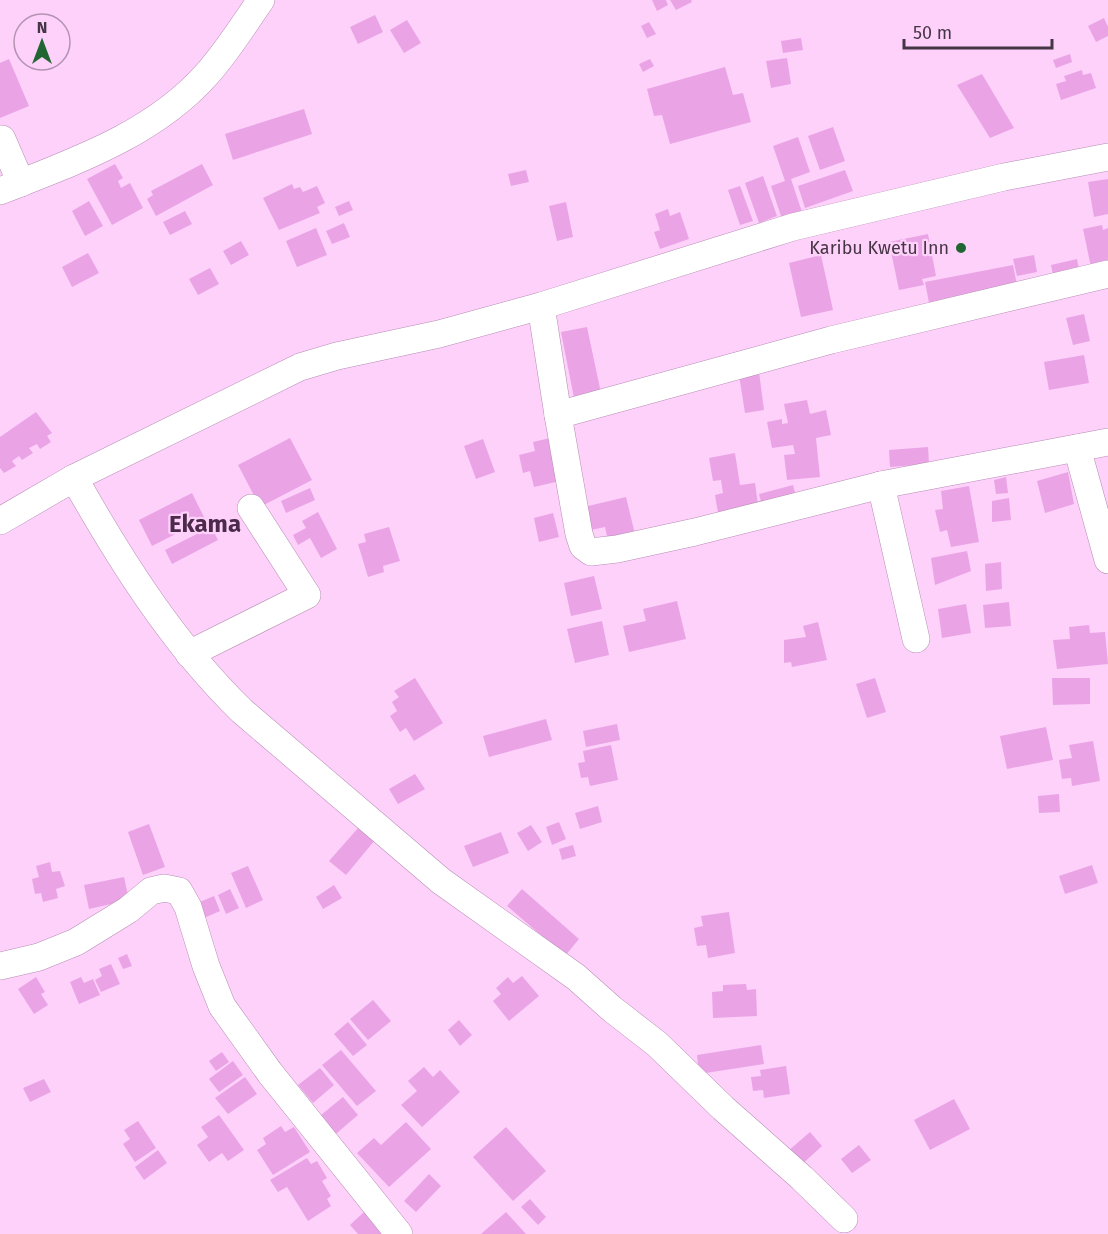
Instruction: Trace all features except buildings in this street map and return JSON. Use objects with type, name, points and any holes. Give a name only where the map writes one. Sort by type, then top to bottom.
[{"type":"street","points":[[2,139],[11,187],[108,147],[178,102],[207,74],[261,0]]},
{"type":"street","points":[[0,520],[74,478],[300,367],[337,356],[439,334],[541,306],[793,228],[1004,177],[1108,157]]},
{"type":"street","points":[[558,415],[831,340],[1108,274]]},
{"type":"street","points":[[541,306],[579,534],[583,546],[591,552],[617,549],[695,532],[880,485],[1108,442]]},
{"type":"street","points":[[1077,448],[1108,560]]},
{"type":"street","points":[[74,478],[114,549],[189,654],[221,691],[441,881],[576,977],[657,1044],[844,1219]]},
{"type":"street","points":[[880,485],[916,639]]},
{"type":"street","points":[[189,654],[307,595],[251,508]]},
{"type":"street","points":[[0,966],[39,957],[76,942],[128,910],[151,891],[164,888],[179,891],[188,907],[206,966],[222,1006],[290,1099],[399,1234]]},
{"type":"place","name":"Karibu Kwetu Inn","points":[[961,248]]},
{"type":"district","name":"Ekama","points":[[205,524]]}]
